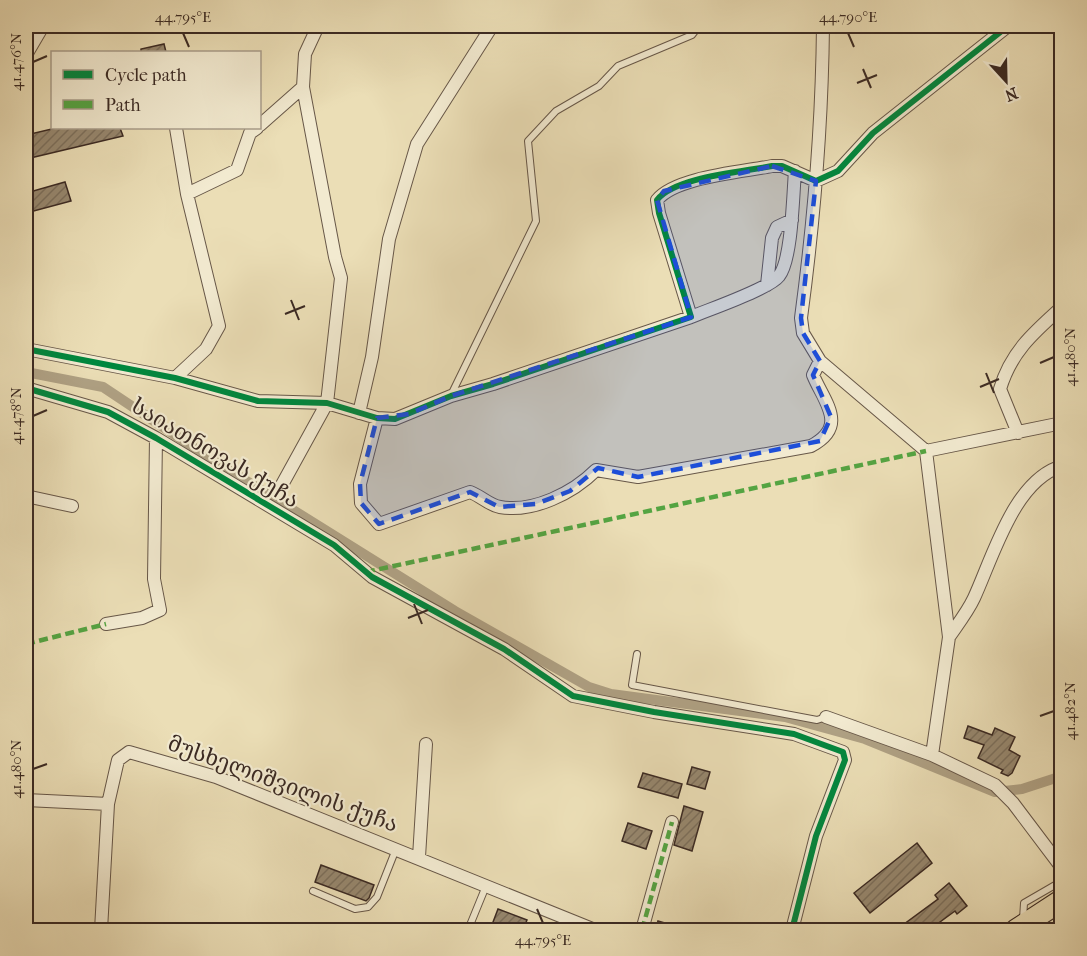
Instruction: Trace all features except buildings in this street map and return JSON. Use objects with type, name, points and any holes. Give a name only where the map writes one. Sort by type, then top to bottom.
[{"type":"highway","points":[[1019,928],[1062,900]]},
{"type":"street","points":[[26,55],[43,26]]},
{"type":"street","points":[[278,492],[327,403],[341,278],[303,87],[305,54],[318,26]]},
{"type":"street","points":[[359,413],[372,357],[389,239],[417,144],[492,26]]},
{"type":"street","points":[[822,26],[822,96],[816,181],[801,318],[803,333],[820,361],[926,452],[949,637],[948,662],[932,755]]},
{"type":"street","points":[[691,317],[657,200],[664,191],[678,185],[772,165],[782,166],[816,181],[838,171],[873,133],[1008,26]]},
{"type":"street","points":[[261,123],[303,87]]},
{"type":"street","points":[[175,378],[206,349],[219,326],[187,194],[176,129]]},
{"type":"street","points":[[187,194],[237,170],[250,133],[255,129]]},
{"type":"street","points":[[26,349],[175,378],[258,401],[327,403],[377,418],[395,419],[451,396],[691,317],[767,285],[772,238],[777,226],[792,220],[795,171]]},
{"type":"street","points":[[1018,433],[1000,389],[1007,365],[1038,329],[1062,308]]},
{"type":"street","points":[[377,418],[360,484],[361,502],[379,524],[471,492],[499,507],[515,508],[536,504],[570,491],[596,471],[638,477],[811,446],[827,435],[831,428],[829,406],[813,375],[820,361]]},
{"type":"street","name":"საიათნოვას ქუჩა","points":[[26,388],[108,412],[156,438],[334,545],[372,577],[504,649],[582,700],[794,734],[843,752],[845,760],[816,836],[792,930]]},
{"type":"street","points":[[926,452],[1062,423]]},
{"type":"street","points":[[106,624],[142,618],[160,610],[154,579],[156,438]]},
{"type":"street","points":[[949,637],[973,600],[1000,537],[1021,500],[1041,474],[1062,466]]},
{"type":"street","points":[[26,496],[72,506]]},
{"type":"street","points":[[826,717],[932,755],[995,785],[1013,804],[1062,868]]},
{"type":"street","points":[[419,858],[426,744]]},
{"type":"street","name":"მუსხელიშვილის ქუჩა","points":[[101,930],[108,804],[118,760],[123,753],[133,752],[216,777],[595,930]]},
{"type":"street","points":[[26,800],[108,804]]},
{"type":"street","points":[[642,930],[672,822]]},
{"type":"lane","points":[[451,396],[536,221],[528,141],[556,111],[599,86],[618,66],[692,35],[699,26]]},
{"type":"lane","points":[[637,654],[632,685],[817,720],[826,717]]},
{"type":"lane","points":[[313,891],[355,909],[368,907],[377,897],[396,848]]},
{"type":"lane","points":[[1019,928],[1024,903],[1062,881]]},
{"type":"lane","points":[[468,930],[486,885]]},
{"type":"highlighted area","points":[[772,166],[816,181],[801,318],[803,333],[820,361],[813,375],[831,417],[820,441],[638,477],[598,468],[570,491],[536,504],[499,507],[470,492],[379,524],[361,503],[360,484],[377,418],[409,414],[451,396],[691,317],[659,213],[657,200],[664,191]]},
{"type":"waterway","points":[[26,372],[103,387],[205,455],[455,611],[589,687],[611,694],[785,717],[865,739],[995,792],[1022,789],[1062,776]]},
{"type":"marked path","points":[[366,572],[926,451]]},
{"type":"marked path","points":[[26,644],[106,624]]},
{"type":"marked path","points":[[642,930],[672,822]]},
{"type":"cycle path","points":[[26,349],[175,378],[258,401],[327,403],[377,418],[395,419],[451,396],[691,317],[657,200],[678,186],[727,173],[782,166],[816,181],[838,171],[873,133],[1008,26]]},
{"type":"cycle path","points":[[26,388],[108,412],[156,438],[334,545],[372,577],[504,649],[573,696],[654,712],[794,734],[843,752],[845,760],[816,836],[792,930]]}]
